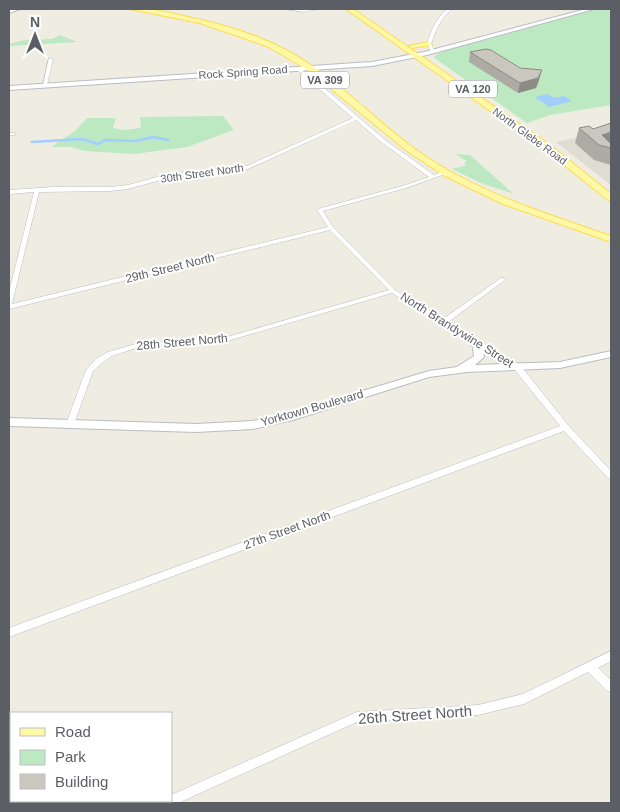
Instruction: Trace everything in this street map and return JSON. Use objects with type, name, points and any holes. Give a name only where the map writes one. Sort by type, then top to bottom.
[{"type":"main road","name":"VA 309","points":[[133,9],[182,17],[230,30],[260,41],[310,68],[413,151],[445,173],[518,207],[611,238]]},
{"type":"main road","name":"North Glebe Road","points":[[349,9],[425,54],[611,198]]},
{"type":"main road","name":"North Glebe Road","points":[[358,9],[555,145],[611,189]]},
{"type":"main road","points":[[412,46],[429,44]]},
{"type":"main road","name":"VA 309","points":[[497,196],[611,232]]},
{"type":"street","points":[[9,12],[17,9]]},
{"type":"street","points":[[286,9],[304,11],[316,9]]},
{"type":"street","points":[[425,54],[439,19],[450,9]]},
{"type":"street","name":"Rock Spring Road","points":[[9,88],[372,64],[425,54],[591,9]]},
{"type":"street","points":[[44,85],[51,59]]},
{"type":"street","points":[[298,68],[405,157],[433,177],[445,173]]},
{"type":"street","name":"30th Street North","points":[[9,192],[110,189],[128,187],[168,176],[248,167],[357,118]]},
{"type":"street","name":"North Brandywine Street","points":[[433,177],[320,210],[331,228],[393,290],[517,367],[565,427],[611,476]]},
{"type":"street","points":[[9,304],[37,190]]},
{"type":"street","name":"29th Street North","points":[[9,308],[331,228]]},
{"type":"street","points":[[443,322],[503,279]]},
{"type":"street","name":"28th Street North","points":[[70,424],[90,370],[110,354],[139,345],[227,339],[393,290]]},
{"type":"street","points":[[456,370],[472,363],[479,357],[478,346],[470,338]]},
{"type":"street","name":"Yorktown Boulevard","points":[[9,422],[214,428],[253,425],[300,414],[414,377],[456,370],[576,363],[611,354]]},
{"type":"street","name":"27th Street North","points":[[9,633],[565,427]]},
{"type":"street","name":"26th Street North","points":[[172,800],[357,716],[478,710],[524,699],[611,656]]},
{"type":"street","points":[[590,667],[611,687]]},
{"type":"shaded area","points":[[611,130],[611,185],[556,142],[609,131]]},
{"type":"green space","points":[[598,9],[611,9],[611,105],[550,115],[527,123],[433,57],[448,48]]},
{"type":"green space","points":[[60,35],[77,42],[9,46],[9,44],[26,40],[52,39]]},
{"type":"green space","points":[[223,116],[234,130],[187,147],[134,154],[85,151],[71,147],[51,147],[76,130],[87,118],[116,118],[113,128],[124,130],[141,128],[140,117]]},
{"type":"green space","points":[[455,154],[470,155],[514,194],[481,183],[452,169],[467,165],[464,163],[467,161]]},
{"type":"water","points":[[548,94],[554,98],[564,96],[572,101],[549,107],[535,97]]},
{"type":"building","points":[[491,50],[520,68],[542,70],[538,78],[520,83],[470,52]]},
{"type":"building","points":[[611,123],[611,132],[602,135],[611,144],[611,148],[599,145],[579,128],[589,126],[593,129]]},
{"type":"waterway","points":[[32,142],[82,139],[98,144],[105,140],[136,141],[153,137],[168,140]]}]
